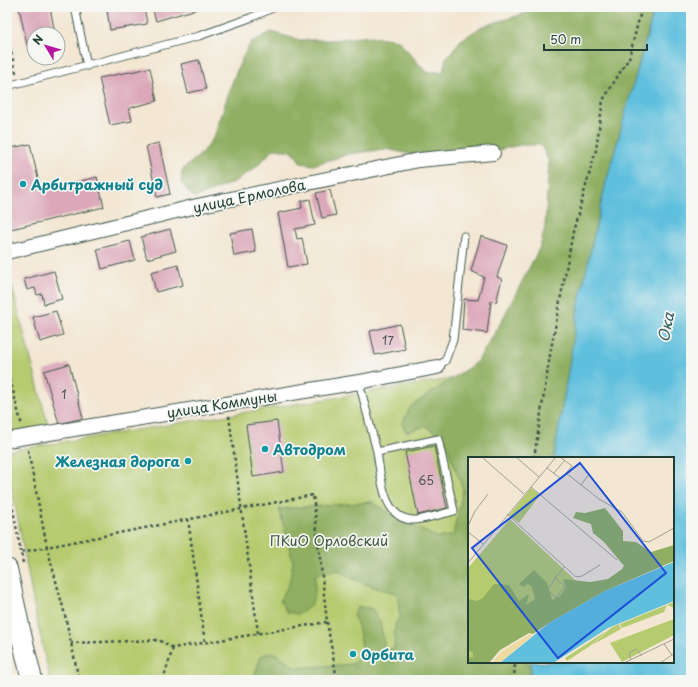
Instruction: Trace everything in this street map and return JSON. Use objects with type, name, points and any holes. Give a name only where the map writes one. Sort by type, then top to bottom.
[{"type":"main road","points":[[16,569],[13,632],[32,680]]},
{"type":"street","name":"улица Ермолова","points":[[7,252],[198,206],[419,160],[493,153]]},
{"type":"street","name":"улица Коммуны","points":[[7,440],[359,382],[437,367]]},
{"type":"lane","points":[[74,7],[87,66]]},
{"type":"lane","points":[[7,86],[199,36],[250,18],[275,7]]},
{"type":"lane","points":[[437,367],[445,361],[453,340],[464,236]]},
{"type":"lane","points":[[359,382],[386,498],[391,508],[400,516],[413,520],[454,511],[438,439],[376,452]]},
{"type":"path","points":[[534,457],[551,349],[573,232],[596,150],[603,100],[628,58],[642,7]]},
{"type":"path","points":[[7,35],[19,83]]},
{"type":"path","points":[[7,368],[25,436],[47,547],[79,680]]},
{"type":"path","points":[[228,403],[258,633]]},
{"type":"path","points":[[7,479],[21,552],[16,569]]},
{"type":"path","points":[[21,552],[314,495],[327,622],[337,680]]},
{"type":"path","points":[[188,519],[205,643]]},
{"type":"path","points":[[71,643],[159,640],[173,648],[327,622]]},
{"type":"path","points":[[163,680],[173,648]]},
{"type":"path","points":[[514,680],[515,663]]},
{"type":"green space","points":[[543,7],[655,7],[605,186],[580,298],[554,457],[468,457],[468,663],[530,663],[530,680],[253,680],[261,656],[271,652],[280,656],[296,668],[353,664],[363,651],[358,626],[353,615],[358,607],[371,608],[380,621],[385,649],[394,649],[395,624],[400,617],[397,593],[366,584],[338,570],[315,575],[315,593],[311,606],[298,614],[287,612],[280,600],[289,584],[293,562],[279,509],[372,502],[399,519],[438,538],[453,535],[463,490],[445,440],[426,426],[406,432],[402,424],[411,406],[477,362],[499,326],[540,247],[545,227],[549,162],[541,145],[520,145],[471,156],[409,154],[386,149],[349,154],[313,165],[301,163],[293,151],[274,149],[255,168],[232,183],[194,198],[181,183],[182,170],[200,155],[214,137],[233,80],[251,42],[272,32],[299,40],[332,40],[370,36],[398,40],[426,72],[443,72],[446,58],[461,40],[483,26]]},
{"type":"green space","points":[[7,268],[48,425],[7,434]]},
{"type":"green space","name":"ПКиО Орловский","points":[[530,366],[470,457],[468,457],[468,663],[470,663],[479,680],[50,680],[37,621],[7,462],[7,451]]},
{"type":"water","name":"Ока","points":[[655,7],[691,7],[691,680],[531,680],[531,663],[674,663],[674,457],[554,457],[580,298],[605,186]]},
{"type":"building","points":[[19,7],[50,7],[54,26],[26,26],[26,40]]},
{"type":"building","points":[[124,7],[144,7],[147,24],[110,30],[107,10]]},
{"type":"building","points":[[152,7],[204,7],[156,21]]},
{"type":"building","points":[[199,60],[206,89],[188,93],[181,64]]},
{"type":"building","points":[[150,68],[157,101],[129,108],[132,121],[110,125],[99,78]]},
{"type":"building","points":[[159,143],[170,194],[157,197],[146,146]]},
{"type":"building","name":"Арбитражный суд","points":[[30,144],[41,191],[97,177],[104,207],[7,230],[7,149]]},
{"type":"building","points":[[330,190],[336,215],[322,218],[316,193]]},
{"type":"building","points":[[310,199],[315,225],[295,229],[297,239],[302,238],[307,264],[288,267],[278,213],[302,208],[301,201]]},
{"type":"building","points":[[170,229],[176,251],[147,259],[141,237]]},
{"type":"building","points":[[252,229],[256,252],[234,256],[230,233]]},
{"type":"building","points":[[481,236],[507,245],[497,277],[502,279],[496,302],[491,301],[487,333],[462,330],[464,299],[478,300],[484,277],[471,271]]},
{"type":"building","points":[[130,241],[135,260],[102,269],[97,249]]},
{"type":"building","points":[[178,265],[183,285],[156,292],[151,272]]},
{"type":"building","points":[[54,271],[62,299],[44,304],[42,294],[37,295],[35,288],[27,290],[24,279]]},
{"type":"building","points":[[56,311],[63,335],[40,342],[33,317]]},
{"type":"building","points":[[400,324],[405,349],[375,355],[370,331]]},
{"type":"building","points":[[69,364],[83,418],[59,424],[44,371]]},
{"type":"building","name":"Автодром","points":[[277,421],[284,472],[253,477],[246,425]]},
{"type":"building","points":[[434,446],[447,508],[418,515],[405,452]]},
{"type":"place","name":"Арбитражный суд","points":[[23,184]]},
{"type":"place","name":"Автодром","points":[[265,449]]},
{"type":"place","name":"Железная дорога","points":[[188,461]]},
{"type":"place","name":"Орбита","points":[[353,654]]}]
